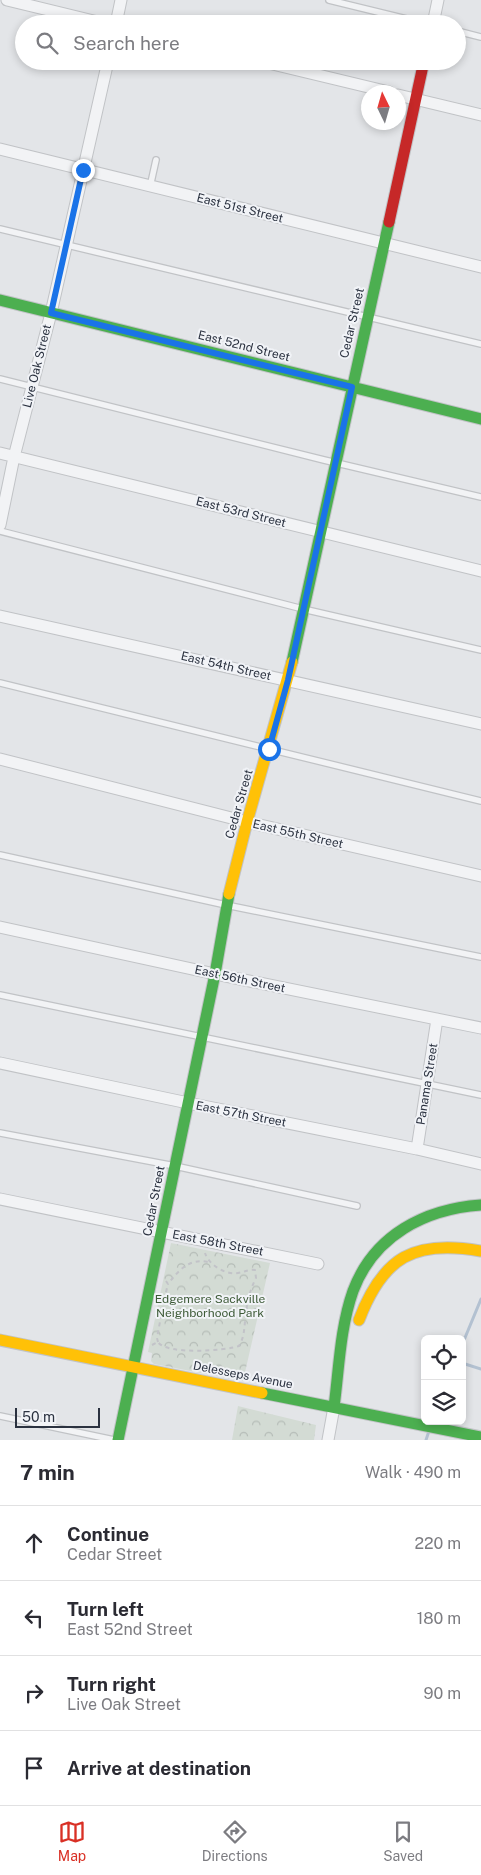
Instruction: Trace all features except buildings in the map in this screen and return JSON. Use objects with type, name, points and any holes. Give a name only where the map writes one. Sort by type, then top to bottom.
[{"type":"main road","name":"Cedar Street","points":[[116,1440],[134,1368],[215,974],[226,906],[247,822],[288,680],[319,531],[422,70]]},
{"type":"main road","name":"East 52nd Street","points":[[0,300],[481,419]]},
{"type":"main road","points":[[334,1407],[347,1314],[359,1276],[383,1244],[411,1222],[438,1211],[479,1205]]},
{"type":"main road","points":[[334,1407],[364,1304],[380,1275],[397,1260],[414,1251],[438,1246],[459,1246],[481,1251]]},
{"type":"main road","name":"Delesseps Avenue","points":[[0,1340],[481,1437]]},
{"type":"street","points":[[7,0],[69,15]]},
{"type":"street","points":[[118,15],[121,0]]},
{"type":"street","points":[[435,15],[438,0]]},
{"type":"street","name":"Live Oak Street","points":[[0,525],[14,457],[51,313],[106,70]]},
{"type":"street","points":[[297,70],[361,85]]},
{"type":"street","points":[[406,97],[481,115]]},
{"type":"street","name":"East 51st Street","points":[[0,149],[481,267]]},
{"type":"street","name":"East 53rd Street","points":[[0,453],[481,571]]},
{"type":"street","name":"East 54th Street","points":[[0,616],[481,724]]},
{"type":"street","name":"East 55th Street","points":[[0,759],[247,822],[481,876]]},
{"type":"street","name":"East 56th Street","points":[[0,927],[215,974],[481,1028]]},
{"type":"street","name":"Panama Street","points":[[417,1149],[437,1019]]},
{"type":"street","name":"East 57th Street","points":[[0,1063],[417,1149],[481,1164]]},
{"type":"street","name":"East 58th Street","points":[[0,1199],[318,1264]]},
{"type":"street","points":[[328,1440],[334,1407]]},
{"type":"lane","points":[[330,0],[391,15]]},
{"type":"lane","points":[[466,33],[481,37]]},
{"type":"lane","points":[[150,187],[156,160]]},
{"type":"lane","points":[[0,229],[481,344]]},
{"type":"lane","points":[[0,379],[335,463],[481,497]]},
{"type":"lane","points":[[0,531],[303,609],[481,650]]},
{"type":"lane","points":[[0,683],[481,801]]},
{"type":"lane","points":[[0,855],[226,906],[481,957]]},
{"type":"lane","points":[[0,995],[481,1095]]},
{"type":"lane","points":[[0,1133],[175,1166],[357,1206]]},
{"type":"lane","points":[[0,1416],[116,1440]]},
{"type":"path","points":[[205,1249],[205,1255],[210,1263]]},
{"type":"path","points":[[150,1346],[158,1342],[160,1346],[167,1348],[189,1350],[226,1349],[239,1346],[243,1339],[247,1302],[256,1274],[255,1270],[251,1269],[232,1273],[210,1263],[197,1261],[189,1263],[168,1284],[164,1300]]},
{"type":"path","points":[[163,1278],[168,1284]]},
{"type":"green space","name":"Edgemere Sackville Neighborhood Park","points":[[171,1243],[270,1263],[243,1381],[154,1364],[151,1361],[152,1353],[148,1352]]},
{"type":"green space","points":[[238,1406],[316,1425],[314,1440],[232,1440]]},
{"type":"waterway","points":[[466,1335],[481,1299]]},
{"type":"waterway","points":[[466,1364],[481,1369]]},
{"type":"waterway","points":[[426,1440],[429,1431]]},
{"type":"traffic: fast","points":[[292,662],[389,222]]},
{"type":"traffic: fast","points":[[0,300],[481,419]]},
{"type":"traffic: fast","points":[[118,1440],[215,974],[229,894]]},
{"type":"traffic: fast","points":[[334,1407],[345,1319],[353,1291],[362,1271],[374,1254],[404,1228],[421,1219],[440,1212],[481,1205]]},
{"type":"traffic: fast","points":[[262,1393],[481,1437]]},
{"type":"traffic: slow","points":[[229,894],[292,662]]},
{"type":"traffic: slow","points":[[359,1320],[368,1298],[379,1281],[390,1267],[404,1257],[419,1251],[437,1248],[481,1251]]},
{"type":"traffic: slow","points":[[0,1340],[262,1393]]},
{"type":"traffic: jam","points":[[389,222],[422,70]]},
{"type":"route","points":[[83,170],[51,313],[352,387],[319,531],[288,680],[269,749]]}]
